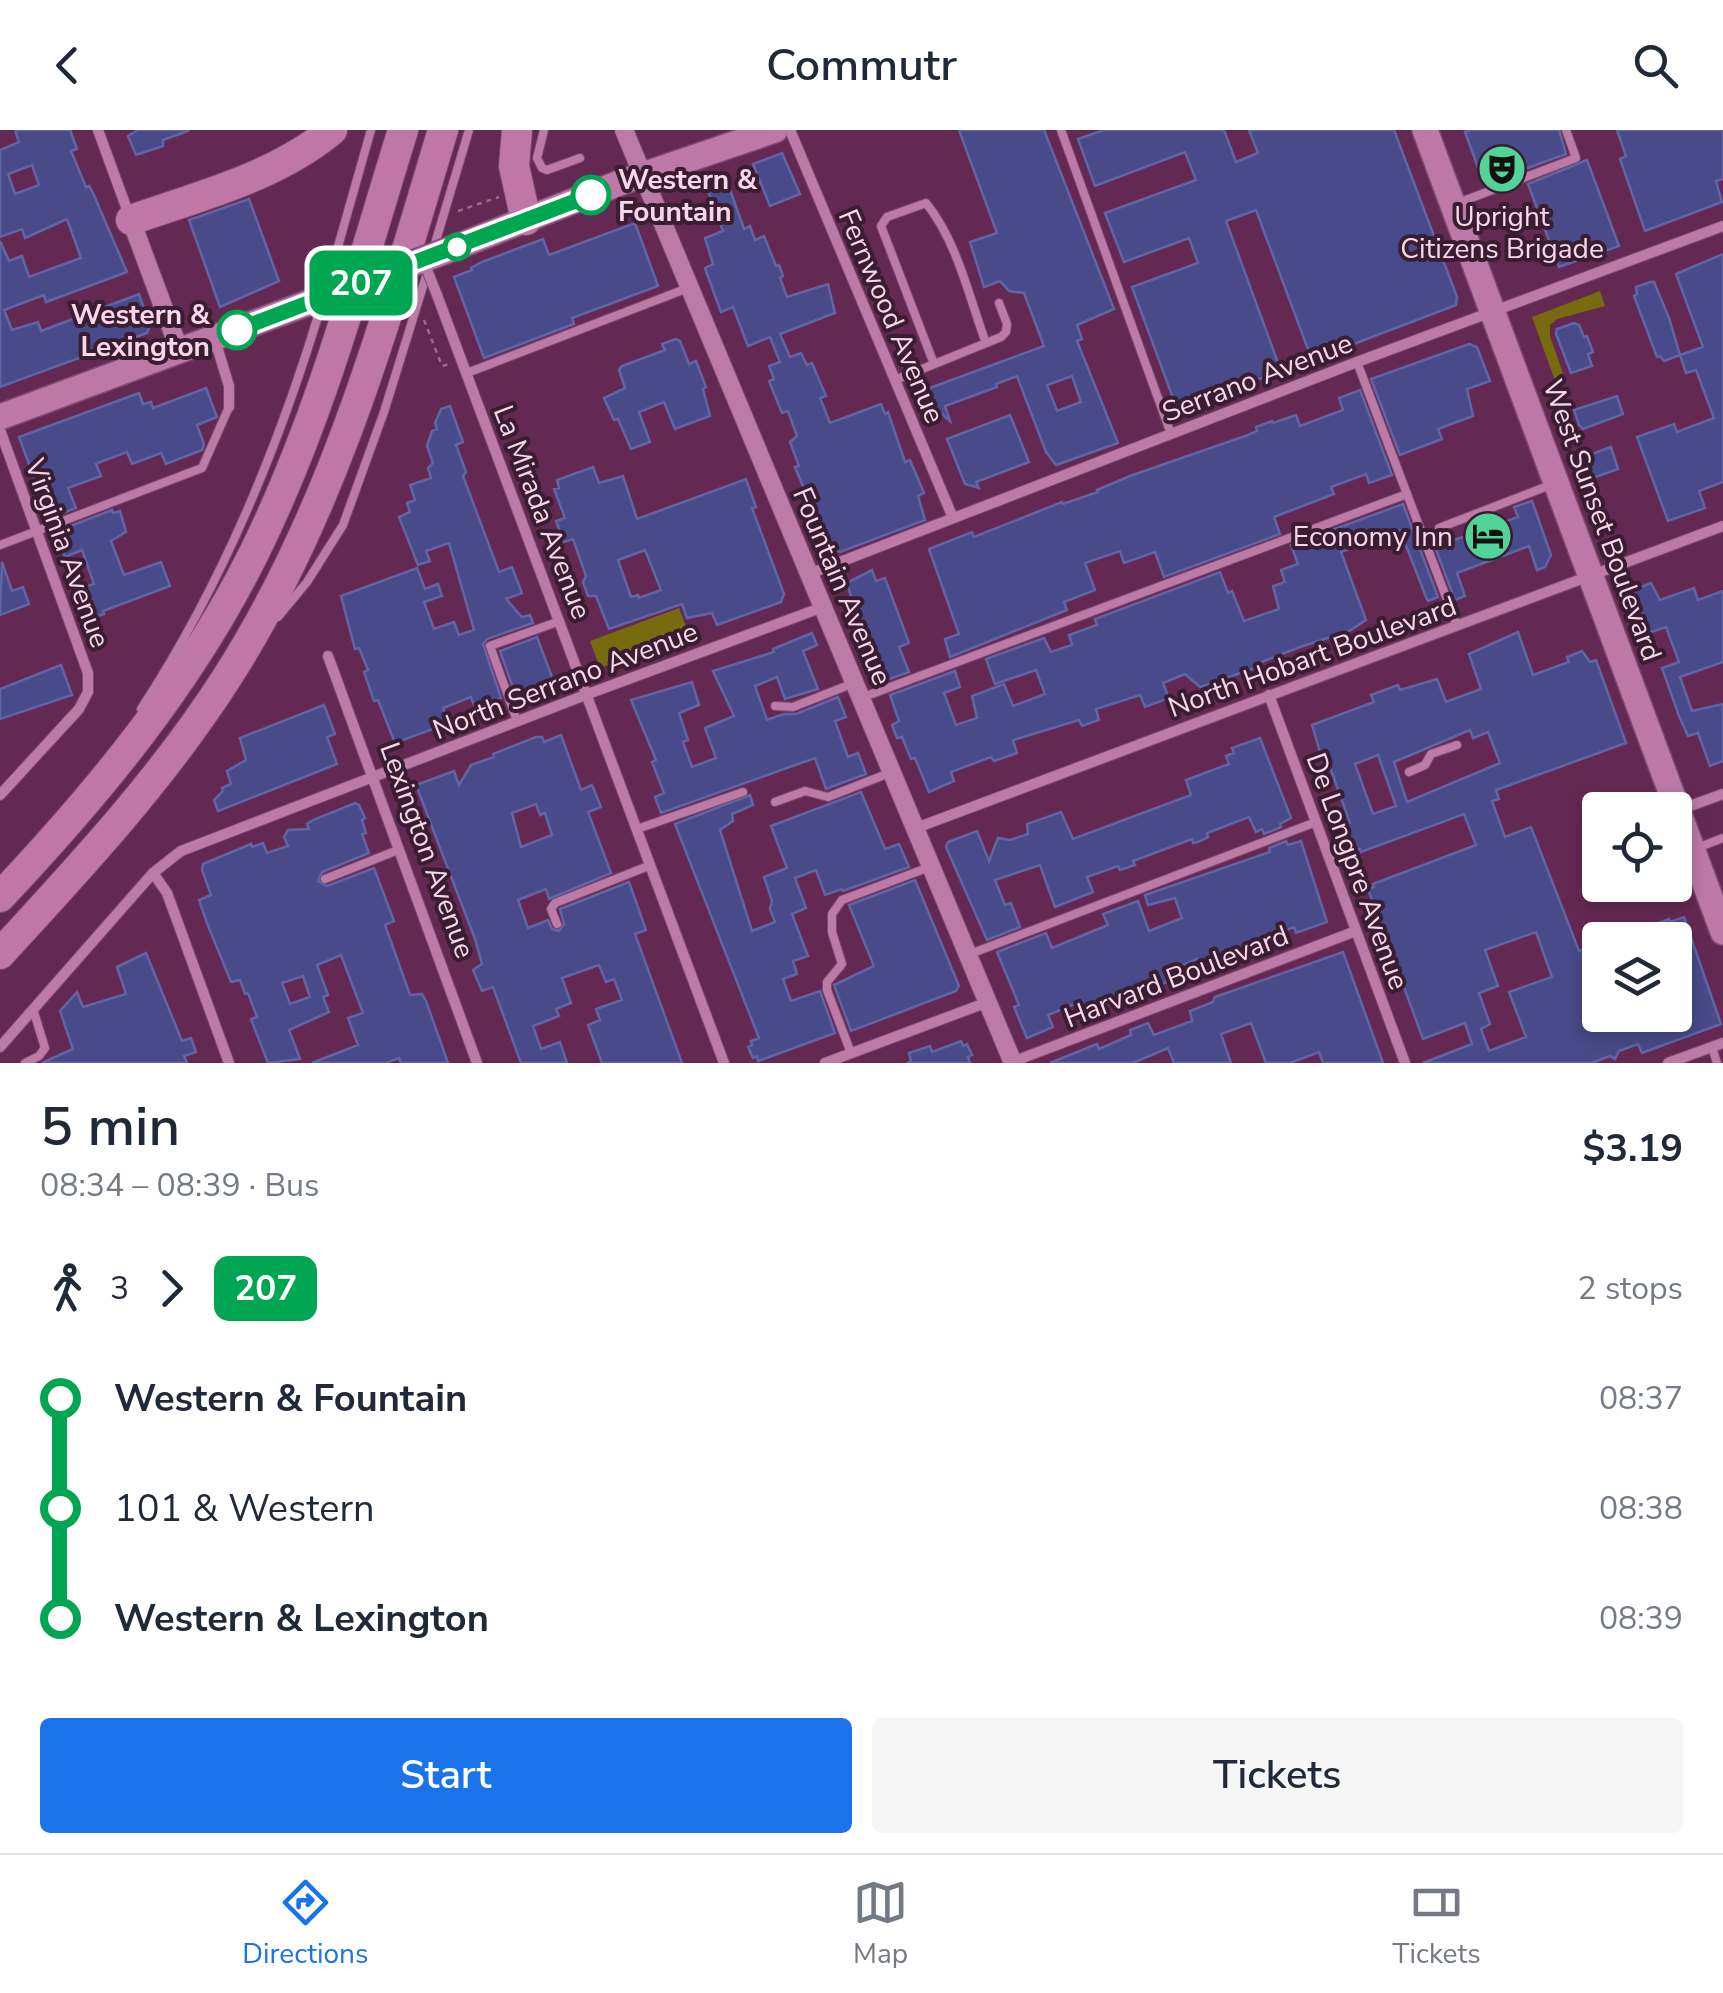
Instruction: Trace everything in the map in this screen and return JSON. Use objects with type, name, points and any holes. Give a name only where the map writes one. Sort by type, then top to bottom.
[{"type":"highway","points":[[132,220],[268,169],[332,130]]},
{"type":"highway","points":[[0,894],[127,753],[195,656],[254,553],[321,395],[403,130]]},
{"type":"highway","points":[[0,954],[119,824],[184,741],[227,678],[287,571],[338,461],[443,130]]},
{"type":"highway","points":[[518,130],[514,166],[526,220]]},
{"type":"main road","points":[[0,417],[423,260],[736,136],[774,130]]},
{"type":"main road","name":"West Sunset Boulevard","points":[[1425,130],[1671,792]]},
{"type":"main road","name":"West Sunset Boulevard","points":[[1692,849],[1723,932]]},
{"type":"street","points":[[98,130],[180,352]]},
{"type":"street","name":"Fountain Avenue","points":[[624,130],[1012,1062]]},
{"type":"street","name":"Fernwood Avenue","points":[[790,130],[953,518]]},
{"type":"street","name":"Serrano Avenue","points":[[808,574],[1723,226]]},
{"type":"street","name":"La Mirada Avenue","points":[[423,260],[724,1063]]},
{"type":"street","points":[[214,338],[229,386],[229,407]]},
{"type":"street","name":"Virginia Avenue","points":[[0,430],[88,672],[88,692],[79,709],[0,795]]},
{"type":"street","name":"North Hobart Boulevard","points":[[916,828],[1723,526]]},
{"type":"street","name":"North Serrano Avenue","points":[[0,1047],[153,874],[181,852],[588,694],[823,608]]},
{"type":"street","name":"Lexington Avenue","points":[[328,656],[477,1063]]},
{"type":"street","name":"De Longpre Avenue","points":[[1270,695],[1405,1063]]},
{"type":"street","points":[[1692,805],[1723,794]]},
{"type":"street","points":[[153,874],[167,893],[230,1063]]},
{"type":"street","name":"Harvard Boulevard","points":[[1012,1062],[1356,932]]},
{"type":"street","points":[[825,1063],[988,1002]]},
{"type":"street","points":[[1668,1063],[1717,1045]]},
{"type":"lane","points":[[134,720],[205,598],[277,436],[312,335],[371,130]]},
{"type":"lane","points":[[227,678],[307,582],[343,525],[384,412],[469,130]]},
{"type":"lane","points":[[544,130],[537,158],[542,168],[548,170],[580,158]]},
{"type":"lane","points":[[1062,130],[1171,434]]},
{"type":"lane","points":[[1454,205],[1576,158],[1566,130]]},
{"type":"lane","points":[[934,364],[881,226],[887,217],[926,202],[935,213],[986,343]]},
{"type":"lane","points":[[467,373],[688,288]]},
{"type":"lane","points":[[894,380],[1006,332],[999,303]]},
{"type":"lane","points":[[1357,362],[1457,626]]},
{"type":"lane","points":[[0,545],[202,468],[229,407]]},
{"type":"lane","points":[[1439,528],[1557,482]]},
{"type":"lane","points":[[775,706],[793,707],[857,691],[1408,494]]},
{"type":"lane","points":[[517,722],[490,646],[560,621]]},
{"type":"lane","points":[[1409,772],[1425,766],[1430,754],[1457,745]]},
{"type":"lane","points":[[0,894],[102,766]]},
{"type":"lane","points":[[775,802],[805,791],[828,796],[892,772]]},
{"type":"lane","points":[[638,829],[742,792]]},
{"type":"lane","points":[[969,954],[1316,822]]},
{"type":"lane","points":[[1692,849],[1723,838]]},
{"type":"lane","points":[[325,879],[398,850]]},
{"type":"lane","points":[[557,924],[551,908],[555,903],[651,865]]},
{"type":"lane","points":[[851,1054],[826,990],[827,982],[842,964],[832,932],[832,914],[842,900],[932,866]]},
{"type":"lane","points":[[24,1063],[40,1056],[45,1048],[33,1009]]},
{"type":"lane","points":[[1717,1045],[1717,1063]]},
{"type":"path","points":[[458,211],[499,197]]},
{"type":"path","points":[[418,305],[442,366]]},
{"type":"shaded area","points":[[1600,291],[1605,306],[1557,319],[1550,325],[1566,382],[1557,386],[1532,317]]},
{"type":"shaded area","points":[[679,608],[689,635],[600,668],[590,641]]},
{"type":"building","points":[[15,130],[70,130],[77,149],[71,151],[127,272],[46,302],[44,295],[4,310],[12,330],[38,322],[41,331],[139,294],[150,326],[147,333],[0,387],[0,241],[9,261],[22,256],[29,277],[81,258],[67,219],[25,238],[22,229],[0,237],[0,150],[19,142]],"holes":[[[32,165],[39,185],[15,194],[8,174]]]},
{"type":"building","points":[[138,130],[188,131],[163,140],[163,146],[136,155],[128,136]]},
{"type":"building","points":[[959,130],[1044,130],[1114,309],[1077,325],[1082,339],[1077,341],[1118,443],[1056,465],[1046,452],[1017,376],[945,406],[950,421],[934,407],[927,389],[1044,346],[1024,293],[1009,291],[1000,281],[984,287],[970,242],[997,233]],"holes":[[[1072,376],[1081,402],[1057,411],[1047,385]]]},
{"type":"building","points":[[1104,130],[1224,130],[1236,162],[1258,153],[1249,130],[1394,130],[1457,297],[1456,305],[1312,360],[1256,210],[1226,221],[1281,371],[1177,409],[1132,287],[1198,263],[1189,238],[1124,262],[1105,213],[1196,180],[1185,152],[1095,186],[1078,139]]},
{"type":"building","name":"Upright Citizens Brigade","points":[[1559,130],[1566,154],[1484,184],[1465,132]]},
{"type":"building","points":[[1617,130],[1723,130],[1723,179],[1716,181],[1722,202],[1645,231],[1620,159],[1626,156]]},
{"type":"building","points":[[782,153],[800,194],[770,206],[753,164]]},
{"type":"building","points":[[1587,160],[1619,246],[1559,267],[1528,184]]},
{"type":"building","points":[[727,181],[744,229],[750,226],[755,240],[764,236],[776,266],[779,265],[787,297],[828,284],[835,313],[780,334],[790,357],[801,353],[807,365],[812,363],[826,396],[820,398],[830,423],[881,404],[885,414],[888,412],[905,462],[910,460],[924,493],[918,496],[925,520],[840,552],[828,546],[795,467],[799,466],[790,442],[797,436],[788,411],[782,413],[769,381],[774,379],[769,366],[780,362],[770,337],[748,346],[733,307],[721,312],[705,268],[713,264],[705,238],[723,231],[707,188]]},
{"type":"building","points":[[249,199],[279,281],[220,307],[189,220]]},
{"type":"building","points":[[635,223],[658,286],[572,318],[574,324],[484,358],[454,277],[543,239],[549,255]]},
{"type":"building","points":[[1723,254],[1723,482],[1699,491],[1705,508],[1668,521],[1637,437],[1674,424],[1677,432],[1714,418],[1696,370],[1686,373],[1680,355],[1703,347],[1676,274]]},
{"type":"building","points":[[1654,282],[1669,318],[1680,355],[1664,361],[1657,357],[1634,296],[1636,287]]},
{"type":"building","points":[[1574,323],[1587,336],[1593,352],[1588,354],[1592,366],[1571,373],[1556,334],[1557,329]]},
{"type":"building","points":[[676,339],[689,364],[696,361],[706,387],[703,389],[710,416],[675,429],[664,402],[639,412],[650,442],[631,449],[604,398],[625,388],[619,370],[622,366],[665,350],[662,344]]},
{"type":"building","points":[[1469,344],[1477,347],[1490,381],[1467,389],[1473,416],[1438,429],[1442,439],[1400,455],[1371,379]]},
{"type":"building","points":[[206,388],[217,417],[197,425],[204,444],[202,450],[166,464],[161,453],[132,464],[127,452],[96,464],[101,476],[68,488],[76,508],[49,518],[19,437],[139,393],[143,404],[151,402],[153,408]]},
{"type":"building","points":[[1360,390],[1392,475],[1369,483],[1366,474],[1331,487],[1334,494],[1274,517],[1280,534],[1164,577],[1155,552],[1124,563],[1120,551],[1085,563],[1095,590],[1064,602],[1067,610],[950,657],[945,639],[959,634],[929,549],[972,532],[974,537],[1098,492],[1130,476],[1248,435],[1272,421],[1296,415],[1300,426],[1343,410],[1339,398]]},
{"type":"building","points":[[1617,396],[1623,414],[1583,429],[1579,425],[1574,410]]},
{"type":"building","points":[[450,406],[463,442],[456,445],[466,472],[463,476],[499,572],[512,567],[522,593],[506,599],[522,617],[530,615],[533,623],[487,639],[483,644],[501,698],[475,708],[471,697],[443,708],[449,723],[395,743],[378,700],[374,701],[364,672],[368,670],[359,648],[355,649],[341,596],[417,568],[425,589],[438,584],[442,596],[424,602],[434,629],[454,622],[459,635],[474,630],[449,543],[426,551],[430,561],[418,565],[399,517],[410,512],[407,503],[415,500],[410,485],[431,478],[428,468],[433,463],[427,446],[432,431],[437,429],[435,423],[441,409]]},
{"type":"building","points":[[1010,415],[1029,462],[976,482],[979,488],[965,484],[947,439]]},
{"type":"building","points":[[1611,447],[1618,469],[1593,478],[1584,457]]},
{"type":"building","points":[[593,467],[599,483],[623,476],[637,519],[746,479],[756,507],[752,508],[784,594],[781,602],[717,625],[712,613],[687,618],[682,604],[609,629],[596,596],[588,596],[583,582],[586,576],[573,539],[564,542],[556,521],[565,518],[554,489],[559,488],[557,480]],"holes":[[[645,550],[661,590],[631,597],[618,560]]]},
{"type":"building","points":[[1532,501],[1551,555],[1545,567],[1537,570],[1529,546],[1457,573],[1465,596],[1455,600],[1435,547],[1518,517],[1514,507]]},
{"type":"building","points":[[1403,504],[1438,597],[1428,601],[1400,530],[1341,552],[1366,620],[1349,631],[1200,687],[1185,674],[1163,683],[1169,698],[1145,707],[1140,695],[1096,709],[1099,720],[1082,726],[1079,720],[1013,740],[1017,753],[994,761],[991,757],[951,772],[954,781],[929,792],[915,758],[911,759],[902,737],[897,738],[892,725],[899,721],[890,695],[955,671],[960,687],[944,693],[956,725],[977,718],[972,696],[1004,684],[1013,706],[1045,694],[1036,670],[995,684],[986,659],[1044,638],[1051,652],[1072,645],[1069,635],[1097,625],[1095,619],[1220,572],[1244,621],[1279,609],[1273,586],[1285,582],[1281,570],[1298,564],[1291,545]]},
{"type":"building","points":[[112,510],[120,511],[126,532],[111,541],[124,575],[161,562],[170,586],[89,619],[78,589],[94,584],[82,550],[65,557],[55,532]]},
{"type":"building","points":[[2,562],[12,591],[23,587],[29,604],[0,615]]},
{"type":"building","points":[[872,570],[876,581],[885,578],[909,643],[899,647],[909,672],[884,681],[847,583]]},
{"type":"building","points":[[1651,583],[1660,600],[1694,588],[1698,600],[1723,591],[1723,662],[1680,677],[1692,711],[1723,704],[1723,761],[1710,766],[1698,733],[1688,736],[1662,668],[1679,662],[1666,627],[1649,633],[1633,590]]},
{"type":"building","points":[[1518,632],[1533,675],[1569,662],[1567,657],[1582,651],[1590,662],[1596,660],[1626,743],[1496,790],[1499,799],[1492,801],[1505,837],[1531,827],[1579,951],[1582,950],[1582,1032],[1692,1032],[1692,940],[1721,1024],[1642,1053],[1638,1044],[1619,1051],[1615,1059],[1610,1056],[1592,1063],[1423,1063],[1472,1044],[1465,1023],[1423,1039],[1368,889],[1476,845],[1464,814],[1361,852],[1354,851],[1343,825],[1350,823],[1331,770],[1326,772],[1312,725],[1374,702],[1371,695],[1398,685],[1400,690],[1437,679],[1446,702],[1481,689],[1469,654]],"holes":[[[1470,730],[1473,738],[1488,732],[1500,763],[1407,802],[1394,762]],[[1378,755],[1396,806],[1373,814],[1355,764]],[[1536,932],[1552,977],[1509,992],[1526,1037],[1489,1051],[1481,1029],[1490,1024],[1479,993],[1498,986],[1485,950]]]},
{"type":"building","points":[[812,633],[817,645],[803,651],[818,689],[785,699],[777,677],[755,686],[767,720],[796,714],[838,697],[846,717],[835,721],[848,757],[858,753],[866,774],[826,789],[815,758],[661,813],[655,797],[664,793],[652,762],[656,760],[631,700],[692,682],[699,705],[679,713],[692,767],[716,758],[705,728],[734,716],[713,671],[774,652],[773,649]]},
{"type":"building","points":[[537,637],[555,685],[517,699],[500,651]]},
{"type":"building","points":[[61,665],[72,695],[0,719],[0,689]]},
{"type":"building","points":[[324,705],[335,734],[327,737],[337,764],[218,811],[214,800],[222,788],[231,784],[227,771],[246,760],[240,738]]},
{"type":"building","points":[[561,735],[581,790],[592,785],[601,807],[588,812],[611,873],[549,899],[546,889],[518,900],[528,928],[548,920],[552,929],[559,931],[564,924],[560,909],[629,882],[646,930],[635,934],[682,1063],[602,1063],[588,1025],[600,1020],[596,1009],[622,1000],[614,979],[606,982],[599,965],[562,978],[571,1003],[556,1009],[559,1016],[533,1026],[541,1049],[560,1042],[567,1063],[521,1063],[493,987],[482,991],[473,970],[482,964],[475,939],[416,785],[454,771],[459,785],[471,765],[536,737],[542,737],[544,742]],"holes":[[[536,804],[540,815],[545,813],[552,835],[521,847],[512,813]]]},
{"type":"building","points":[[1260,738],[1291,818],[1281,827],[1264,834],[1262,829],[1256,832],[1249,817],[1207,833],[1208,837],[1198,842],[1193,843],[1192,839],[1133,861],[1135,865],[1120,870],[1118,866],[1087,877],[1093,892],[1055,907],[1040,865],[995,880],[1005,905],[1011,903],[1020,927],[987,940],[946,847],[948,842],[977,831],[989,861],[998,838],[1010,840],[1028,834],[1027,824],[1061,812],[1073,839],[1191,795],[1186,780],[1229,764],[1226,756],[1234,753],[1232,748]]},
{"type":"building","points":[[861,792],[885,849],[899,844],[909,867],[825,895],[816,870],[795,878],[806,908],[792,914],[808,956],[793,961],[797,974],[783,979],[791,1001],[820,991],[835,1033],[758,1061],[748,1047],[759,1038],[675,824],[750,795],[753,805],[732,814],[733,821],[720,830],[752,931],[775,922],[764,877],[787,868],[771,826]]},
{"type":"building","points":[[355,803],[359,805],[365,818],[362,820],[366,833],[362,834],[369,853],[322,872],[318,881],[327,886],[374,868],[394,921],[385,925],[410,995],[422,994],[426,1001],[448,1063],[401,1063],[399,1058],[386,1063],[312,1063],[358,1045],[348,1018],[363,1013],[341,955],[317,965],[328,995],[323,997],[329,1012],[289,1030],[300,1059],[268,1063],[251,1019],[257,1017],[248,993],[245,994],[240,980],[231,982],[199,900],[211,895],[203,864],[251,844],[252,847],[263,843],[267,853],[288,846],[284,837],[288,830],[309,829],[307,824]],"holes":[[[303,976],[310,997],[290,1004],[282,983]]]},
{"type":"building","points":[[1286,841],[1288,845],[1301,841],[1327,922],[1296,933],[1294,927],[1272,935],[1275,941],[1201,969],[1197,959],[1164,973],[1167,982],[1087,1013],[1082,1001],[1048,1015],[1053,1027],[1027,1038],[1014,1007],[1019,1005],[997,952],[1046,933],[1052,948],[1108,925],[1103,914],[1138,901],[1149,931],[1182,918],[1175,898],[1148,905],[1145,895],[1270,852],[1269,848]]},
{"type":"building","points":[[915,880],[959,986],[956,991],[851,1031],[834,985],[874,966],[849,905]]},
{"type":"building","points":[[1343,952],[1383,1063],[1323,1063],[1319,1052],[1290,1063],[1266,1063],[1251,1023],[1221,1034],[1231,1063],[1174,1063],[1168,1048],[1133,1063],[1050,1063],[1097,1044],[1099,1049],[1148,1023],[1154,1035],[1192,1021],[1190,1011],[1213,1002],[1215,997]]},
{"type":"building","points":[[146,953],[182,1041],[191,1038],[196,1052],[184,1056],[187,1063],[42,1063],[73,1049],[60,1011],[77,992],[83,1007],[126,994],[117,967]]},
{"type":"building","points":[[961,1041],[972,1055],[968,1057],[970,1063],[908,1063],[909,1053],[930,1046],[932,1052]]},
{"type":"bus line","name":"207","points":[[237,330],[591,195]]},
{"type":"place","name":"Upright Citizens Brigade","points":[[1502,169]]},
{"type":"place","name":"Western & Fountain","points":[[591,195]]},
{"type":"place","name":"Western & Lexington","points":[[237,330]]},
{"type":"place","name":"Economy Inn","points":[[1488,536]]}]
